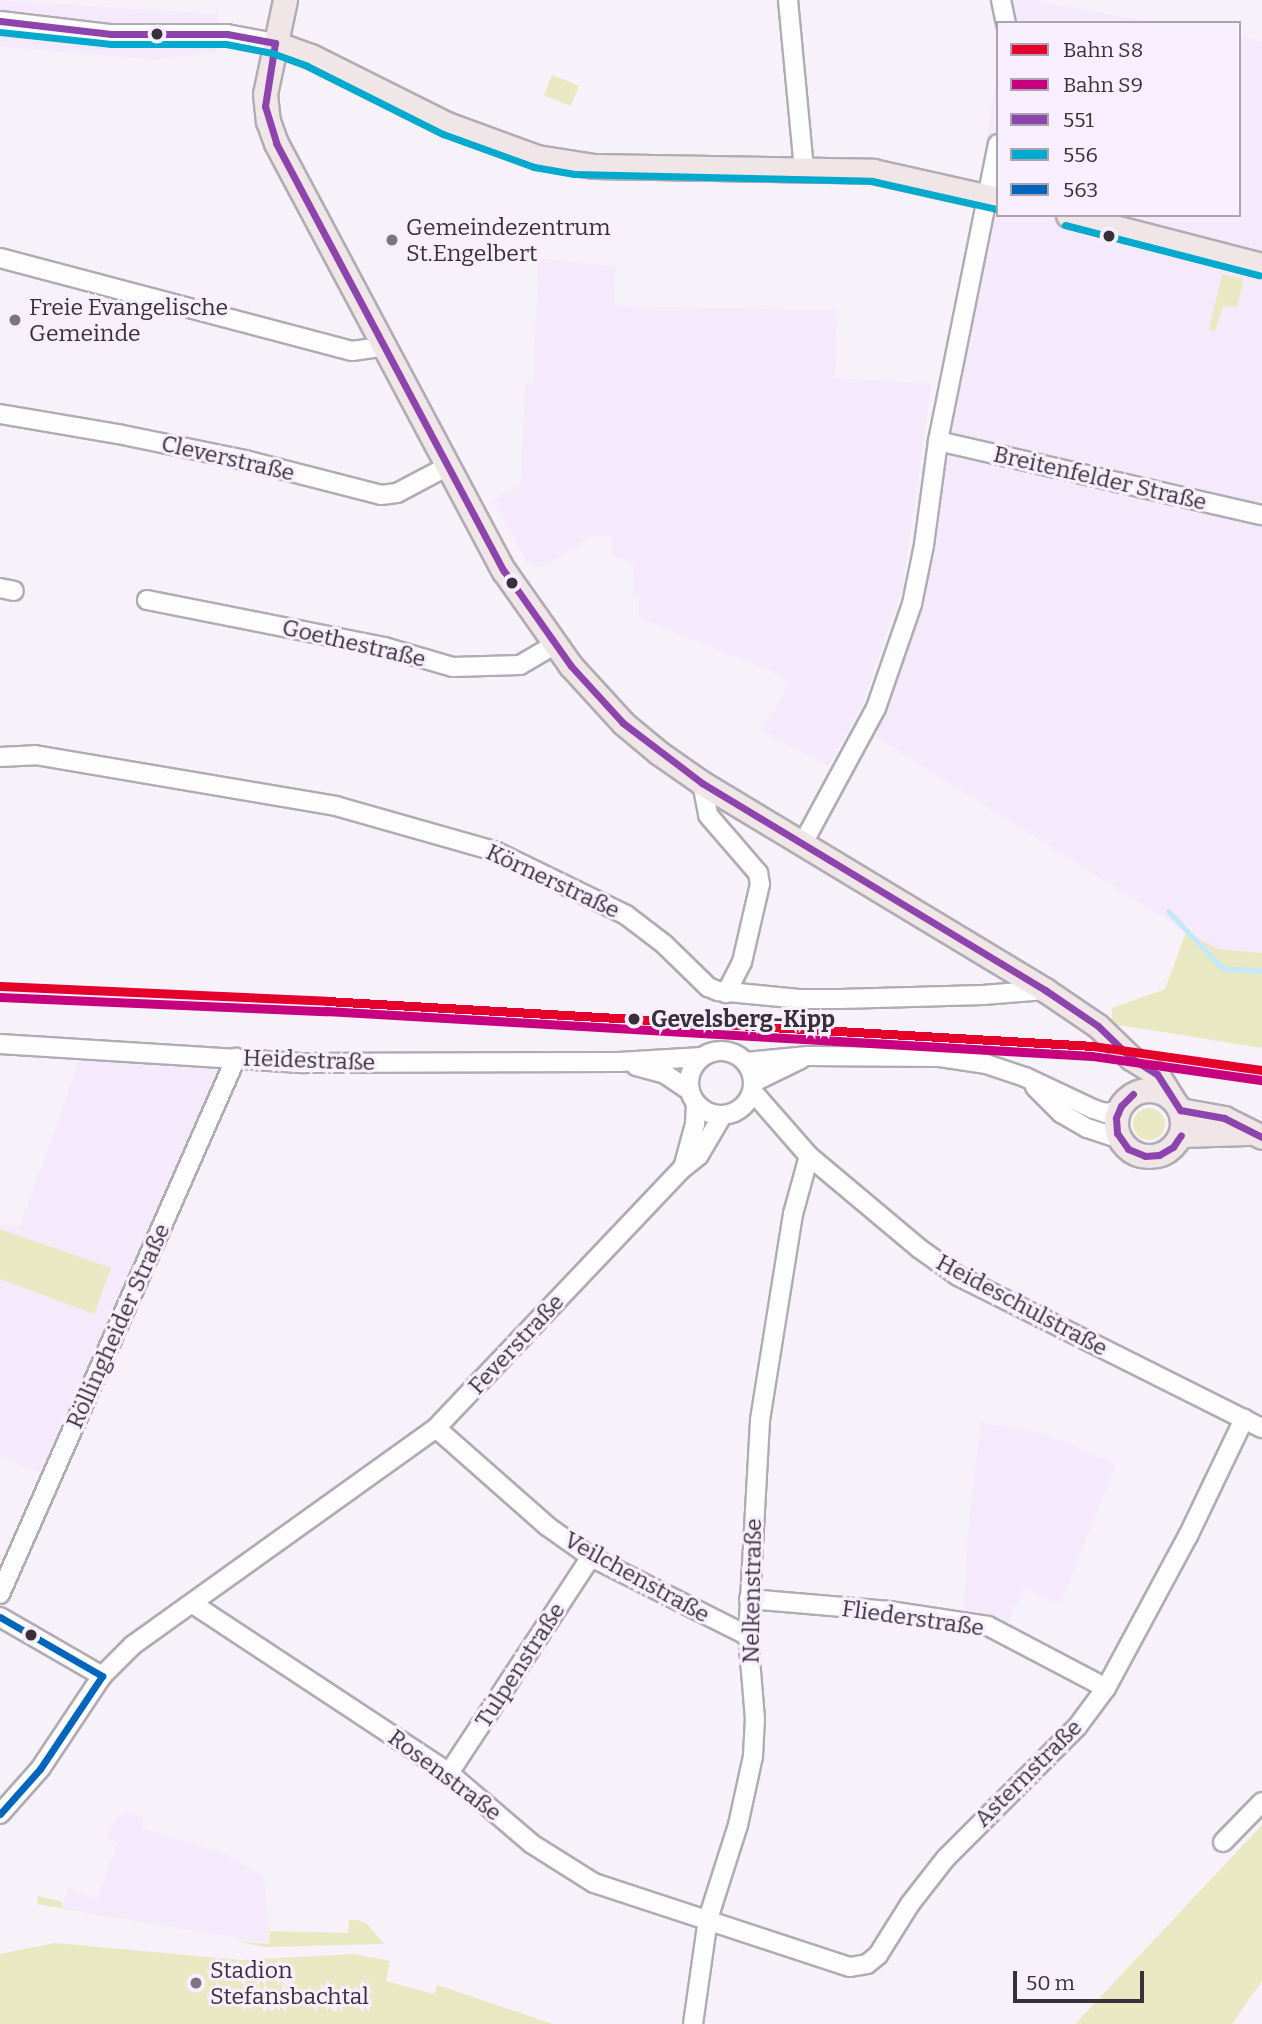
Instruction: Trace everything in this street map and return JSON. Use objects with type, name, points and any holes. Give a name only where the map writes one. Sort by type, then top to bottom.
[{"type":"main road","points":[[285,0],[265,106],[276,143],[387,346],[504,571],[556,644],[623,723],[702,783],[1045,990],[1098,1026],[1131,1058],[1157,1074],[1177,1105],[1183,1120],[1181,1135],[1173,1147],[1153,1157],[1138,1155],[1120,1139],[1116,1125],[1135,1084],[1131,1058]]},
{"type":"main road","points":[[275,43],[311,56],[447,124],[537,157],[594,166],[873,172],[993,197]]},
{"type":"main road","points":[[1076,217],[1262,265]]},
{"type":"main road","points":[[1126,1102],[1158,1091],[1177,1105],[1224,1118],[1258,1135]]},
{"type":"main road","points":[[1181,1135],[1258,1135]]},
{"type":"street","points":[[788,0],[804,170]]},
{"type":"street","points":[[1001,0],[1006,21]]},
{"type":"street","points":[[0,21],[111,34],[227,34],[275,43]]},
{"type":"street","points":[[803,843],[876,708],[897,654],[912,604],[924,545],[938,441],[993,197],[996,165]]},
{"type":"street","points":[[0,258],[352,351],[387,346]]},
{"type":"street","name":"Cleverstraße","points":[[0,415],[118,433],[245,460],[381,495],[397,493],[448,466]]},
{"type":"street","name":"Breitenfelder Straße","points":[[938,441],[1262,515]]},
{"type":"street","name":"Goethestraße","points":[[147,600],[384,647],[453,667],[520,665],[556,644]]},
{"type":"street","name":"Körnerstraße","points":[[0,757],[35,755],[336,806],[496,852],[626,915],[664,944],[708,986],[726,993],[840,999],[983,995],[1045,990]]},
{"type":"street","points":[[702,783],[708,815],[758,873],[760,884],[742,962],[726,993]]},
{"type":"street","name":"Heidestraße","points":[[0,1044],[304,1063],[620,1062],[702,1057],[720,1051],[730,1052],[746,1062],[808,1056],[940,1057],[986,1064],[1025,1077],[1105,1113],[1126,1102]]},
{"type":"street","name":"Heidestraße","points":[[620,1062],[665,1074],[710,1114],[728,1115],[746,1105],[753,1087],[808,1056]]},
{"type":"street","points":[[693,1097],[692,1069],[702,1057]]},
{"type":"street","name":"Röllingheider Straße","points":[[0,1594],[236,1058]]},
{"type":"street","points":[[746,1062],[753,1087]]},
{"type":"street","name":"Heidestraße","points":[[1025,1077],[1060,1113],[1087,1128],[1120,1139]]},
{"type":"street","name":"Heideschulstraße","points":[[753,1087],[774,1119],[809,1156],[920,1249],[958,1276],[1262,1428]]},
{"type":"street","name":"Feverstraße","points":[[683,1168],[695,1124],[693,1097]]},
{"type":"street","points":[[728,1115],[774,1119]]},
{"type":"street","name":"Feverstraße","points":[[0,1814],[40,1769],[102,1676],[133,1645],[436,1428],[683,1168],[699,1155],[728,1115]]},
{"type":"street","name":"Nelkenstraße","points":[[693,2024],[708,1919],[738,1825],[753,1756],[755,1719],[748,1636],[753,1509],[766,1370],[793,1214],[809,1156]]},
{"type":"street","name":"Asternstraße","points":[[708,1919],[850,1967],[867,1964],[878,1955],[910,1904],[946,1858],[1077,1727],[1106,1688],[1188,1536],[1244,1419]]},
{"type":"street","name":"Veilchenstraße","points":[[436,1428],[547,1526],[591,1557],[748,1636]]},
{"type":"street","name":"Tulpenstraße","points":[[449,1773],[591,1557]]},
{"type":"street","name":"Fliederstraße","points":[[749,1599],[889,1611],[988,1626],[1106,1688]]},
{"type":"street","name":"Rosenstraße","points":[[193,1604],[449,1773],[565,1867],[604,1887],[708,1919]]},
{"type":"street","points":[[0,1617],[102,1676]]},
{"type":"street","points":[[1223,1842],[1262,1802]]},
{"type":"shaded area","points":[[0,0],[218,14],[216,52],[154,60],[0,47]]},
{"type":"shaded area","points":[[1008,0],[1031,0],[1148,21],[1004,21]]},
{"type":"shaded area","points":[[1241,37],[1262,41],[1262,953],[1218,949],[1186,932],[857,725],[894,635],[904,599],[924,451],[977,200],[996,80],[996,217],[1241,217]]},
{"type":"shaded area","points":[[538,258],[616,266],[614,306],[837,310],[835,378],[932,383],[903,587],[861,708],[828,766],[761,730],[790,684],[772,671],[639,618],[639,596],[632,595],[634,565],[612,555],[612,536],[591,537],[542,568],[528,564],[493,500],[520,484],[525,383],[533,384]]},
{"type":"shaded area","points":[[84,1048],[236,1058],[49,1477],[0,1456],[0,1224],[20,1226]]},
{"type":"shaded area","points":[[981,1422],[1039,1432],[1116,1464],[1062,1600],[1056,1604],[1024,1587],[1006,1626],[963,1617],[969,1516]]},
{"type":"shaded area","points":[[126,1812],[143,1818],[142,1829],[221,1852],[264,1876],[269,1944],[63,1908],[68,1888],[98,1898],[118,1842],[106,1837],[116,1818]]},
{"type":"green space","points":[[552,75],[579,86],[571,106],[544,95]]},
{"type":"green space","points":[[1222,274],[1244,279],[1237,307],[1223,306],[1215,331],[1209,330]]},
{"type":"green space","points":[[1186,932],[1218,949],[1262,953],[1262,1048],[1112,1024],[1112,1008],[1165,989]]},
{"type":"green space","points":[[1149,1108],[1161,1112],[1165,1124],[1161,1136],[1149,1140],[1137,1136],[1133,1124],[1137,1112]]},
{"type":"green space","points":[[0,1229],[111,1268],[94,1314],[0,1279]]},
{"type":"green space","points":[[1262,1825],[1262,1981],[1232,2024],[1075,2024]]},
{"type":"green space","points":[[270,1895],[270,1931],[348,1933],[349,1920],[358,1920],[367,1924],[384,1944],[264,1947],[236,1941],[269,1944]]},
{"type":"green space","points":[[38,1896],[62,1902],[63,1908],[235,1938],[37,1904]]},
{"type":"green space","name":"Stadion Stefansbachtal","points":[[55,1943],[241,1960],[354,1954],[390,1961],[386,1981],[434,1994],[437,1985],[553,2024],[0,2024],[0,1954]]},
{"type":"waterway","points":[[1168,911],[1222,968],[1262,971]]},
{"type":"rail line","name":"S8","points":[[0,986],[327,1001],[1093,1046],[1262,1070]]},
{"type":"rail line","name":"S9","points":[[0,997],[326,1011],[1092,1056],[1261,1080]]},
{"type":"transit line","name":"551","points":[[0,21],[111,34],[227,34],[275,43]]},
{"type":"transit line","name":"556","points":[[0,32],[111,44],[226,44],[272,53],[307,66],[443,134],[534,167],[574,174],[872,181],[996,209]]},
{"type":"transit line","name":"551","points":[[275,43],[265,106],[276,143],[504,571],[571,666],[623,723],[702,783],[1045,990],[1098,1026],[1131,1058],[1157,1074],[1180,1110]]},
{"type":"transit line","name":"556","points":[[1065,225],[1259,275]]},
{"type":"transit line","name":"551","points":[[1133,1094],[1121,1106],[1116,1118],[1117,1133],[1128,1149],[1145,1156],[1159,1155],[1173,1147],[1181,1135]]},
{"type":"transit line","name":"551","points":[[1180,1110],[1224,1118],[1262,1137]]},
{"type":"transit line","name":"563","points":[[0,1617],[102,1676]]},
{"type":"transit line","name":"563","points":[[0,1814],[40,1769],[102,1676]]},
{"type":"place","name":"Gemeindezentrum St.Engelbert","points":[[392,240]]},
{"type":"place","name":"Freie Evangelische Gemeinde","points":[[15,320]]},
{"type":"place","name":"Gevelsberg-Kipp","points":[[634,1019]]},
{"type":"place","name":"Stadion Stefansbachtal","points":[[196,1983]]}]
